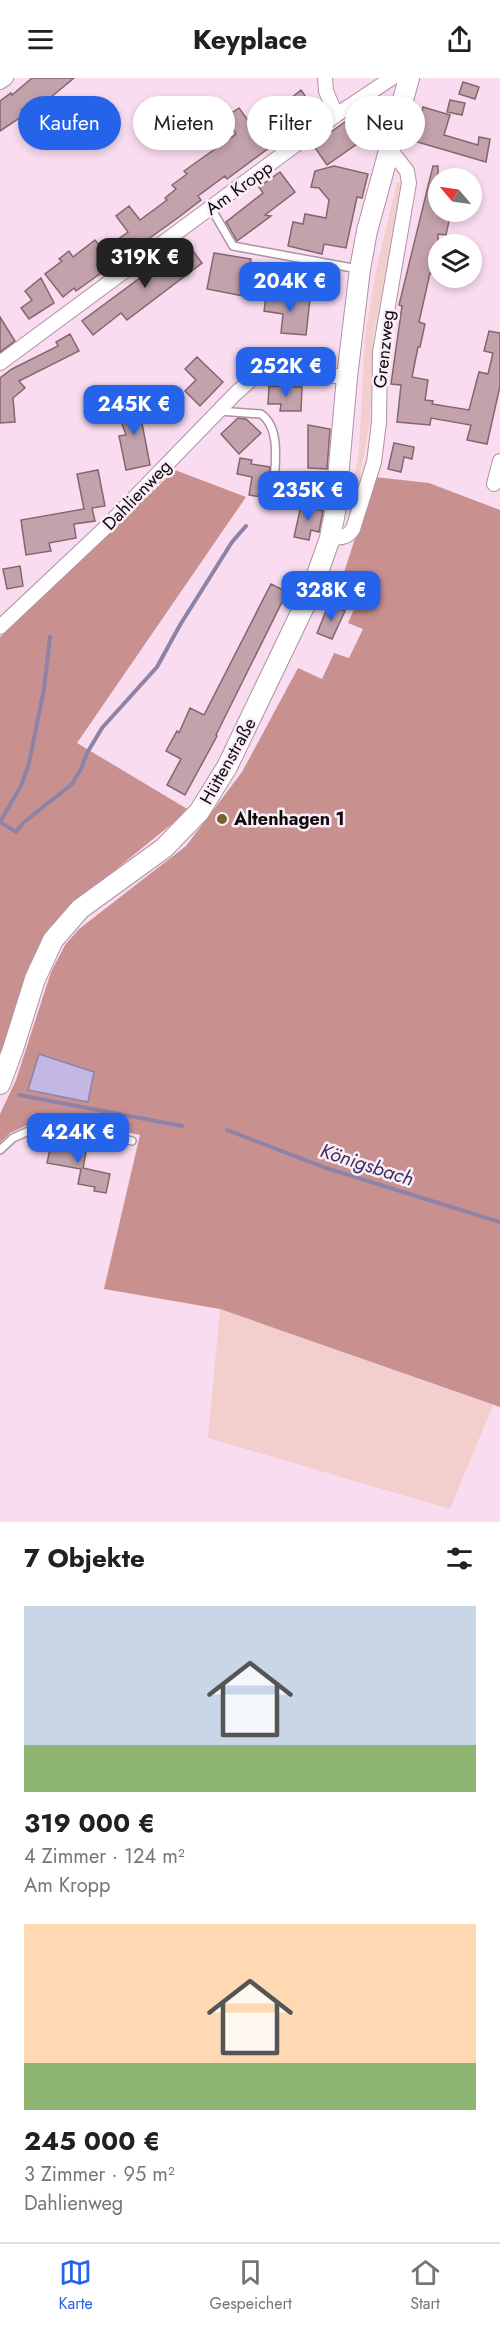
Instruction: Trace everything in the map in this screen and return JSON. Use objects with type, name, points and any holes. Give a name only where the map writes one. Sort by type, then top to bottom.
[{"type":"main road","name":"Hüttenstraße","points":[[399,96],[403,78]]},
{"type":"main road","name":"Hüttenstraße","points":[[0,1084],[41,964],[59,932],[80,909],[151,859],[174,839],[199,812],[217,784],[302,614],[330,538],[338,494],[347,378],[360,269],[387,150]]},
{"type":"street","points":[[0,82],[6,78]]},
{"type":"street","points":[[325,78],[326,91],[336,116]]},
{"type":"street","name":"Am Kropp","points":[[0,363],[336,116],[403,78]]},
{"type":"street","name":"Grenzweg","points":[[330,538],[342,538],[349,535],[353,529],[374,462],[379,422],[380,352],[409,183],[406,171],[390,150]]},
{"type":"street","name":"Dahlienweg","points":[[0,627],[106,527],[254,377],[270,370],[347,378]]},
{"type":"street","points":[[494,484],[500,461]]},
{"type":"lane","points":[[211,208],[233,246],[360,269]]},
{"type":"lane","points":[[219,411],[261,414],[267,417],[276,449],[274,484]]},
{"type":"lane","points":[[0,1150],[13,1138],[49,1122],[132,1141]]},
{"type":"shaded area","points":[[397,182],[402,183],[373,338],[370,421],[353,514],[348,516],[359,451],[365,337],[376,271]]},
{"type":"shaded area","points":[[175,470],[246,497],[77,743],[189,810],[73,904],[50,927],[29,966],[0,1058],[0,637]]},
{"type":"shaded area","points":[[375,477],[429,483],[500,510],[500,1407],[220,1309],[104,1289],[140,1135],[49,1115],[10,1133],[0,1143],[0,1114],[16,1080],[51,972],[65,945],[79,929],[186,846],[242,772],[298,668],[322,679],[334,653],[349,658],[363,629],[348,623],[355,607],[336,597]]},
{"type":"shaded area","points":[[39,1054],[94,1072],[88,1102],[28,1090]]},
{"type":"shaded area","points":[[220,1309],[493,1405],[450,1509],[208,1438]]},
{"type":"building","points":[[32,78],[74,78],[52,96],[18,96],[18,119],[0,131],[0,101],[11,93],[12,95]]},
{"type":"building","points":[[463,82],[479,87],[475,99],[459,94]]},
{"type":"building","points":[[301,90],[305,96],[294,96]]},
{"type":"building","points":[[450,100],[465,103],[462,115],[447,112]]},
{"type":"building","points":[[239,108],[247,119],[247,150],[266,150],[227,179],[225,176],[198,196],[201,200],[179,217],[76,291],[74,288],[63,297],[45,274],[62,261],[59,259],[69,251],[73,257],[95,240],[103,250],[128,232],[116,216],[129,206],[140,220],[167,200],[165,198],[176,189],[172,185],[187,174],[184,171],[214,150],[235,150],[235,111]]},
{"type":"building","points":[[425,108],[450,115],[444,135],[478,145],[479,137],[490,139],[486,162],[425,144]]},
{"type":"building","points":[[345,122],[345,150],[348,150],[327,165],[316,150],[333,150],[333,131]]},
{"type":"building","points":[[334,166],[368,174],[362,198],[357,197],[346,248],[324,244],[322,254],[288,246],[293,222],[303,224],[305,214],[326,218],[329,200],[319,188],[311,187],[315,171]]},
{"type":"building","points":[[280,172],[295,192],[265,215],[271,216],[237,241],[226,222],[263,193],[259,187]]},
{"type":"building","points":[[428,186],[428,222],[449,222],[446,234],[428,234],[428,282],[419,322],[425,324],[412,377],[428,380],[425,400],[433,401],[432,404],[469,410],[479,372],[488,374],[493,353],[484,351],[489,331],[500,333],[500,386],[487,444],[467,440],[471,425],[431,418],[430,425],[397,422],[401,385],[391,384],[402,306],[399,305]]},
{"type":"building","points":[[187,243],[202,263],[127,320],[121,313],[93,335],[82,321]]},
{"type":"building","points":[[214,253],[251,259],[244,296],[207,289]]},
{"type":"building","points":[[41,278],[54,303],[29,319],[21,308],[32,300],[25,291]]},
{"type":"building","points":[[266,296],[310,299],[306,335],[281,333],[283,314],[264,311]]},
{"type":"building","points":[[0,317],[15,341],[0,352]]},
{"type":"building","points":[[70,334],[79,351],[19,381],[25,388],[13,398],[15,422],[0,423],[0,378],[12,369],[58,346],[56,342]]},
{"type":"building","points":[[197,357],[223,382],[200,406],[185,391],[196,380],[185,369]]},
{"type":"building","points":[[269,386],[302,387],[301,411],[280,411],[281,404],[268,404]]},
{"type":"building","points":[[144,400],[147,410],[140,413],[150,465],[126,470],[119,436],[126,435],[117,410]]},
{"type":"building","points":[[238,418],[246,419],[261,433],[239,454],[221,434]]},
{"type":"building","points":[[308,425],[330,429],[327,469],[308,468]]},
{"type":"building","points":[[394,443],[414,447],[412,459],[404,457],[401,472],[388,469]]},
{"type":"building","points":[[240,458],[252,460],[251,464],[270,467],[267,498],[249,495],[252,477],[237,474]]},
{"type":"building","points":[[98,470],[105,506],[92,508],[95,521],[74,524],[76,538],[49,543],[51,551],[26,555],[21,520],[84,509],[77,474]]},
{"type":"building","points":[[301,506],[323,511],[319,532],[311,530],[309,540],[294,537]]},
{"type":"building","points":[[20,566],[23,586],[7,589],[3,569]]},
{"type":"building","points":[[271,584],[287,592],[217,736],[185,795],[167,785],[181,759],[166,751],[177,731],[179,733],[190,708],[204,715]]},
{"type":"building","points":[[329,604],[345,611],[332,639],[317,633]]},
{"type":"building","points":[[52,1140],[87,1146],[83,1168],[110,1174],[106,1193],[94,1191],[95,1187],[78,1184],[81,1169],[47,1163]]},
{"type":"waterway","points":[[0,822],[16,832],[23,823],[72,784],[102,728],[157,667],[180,625],[232,542],[246,526]]},
{"type":"waterway","points":[[0,822],[21,786],[29,763],[44,689],[50,637]]},
{"type":"waterway","name":"Königsbach","points":[[19,1095],[182,1126]]},
{"type":"waterway","name":"Königsbach","points":[[227,1130],[326,1168],[500,1222]]},
{"type":"place","name":"Altenhagen 1","points":[[222,819]]}]
